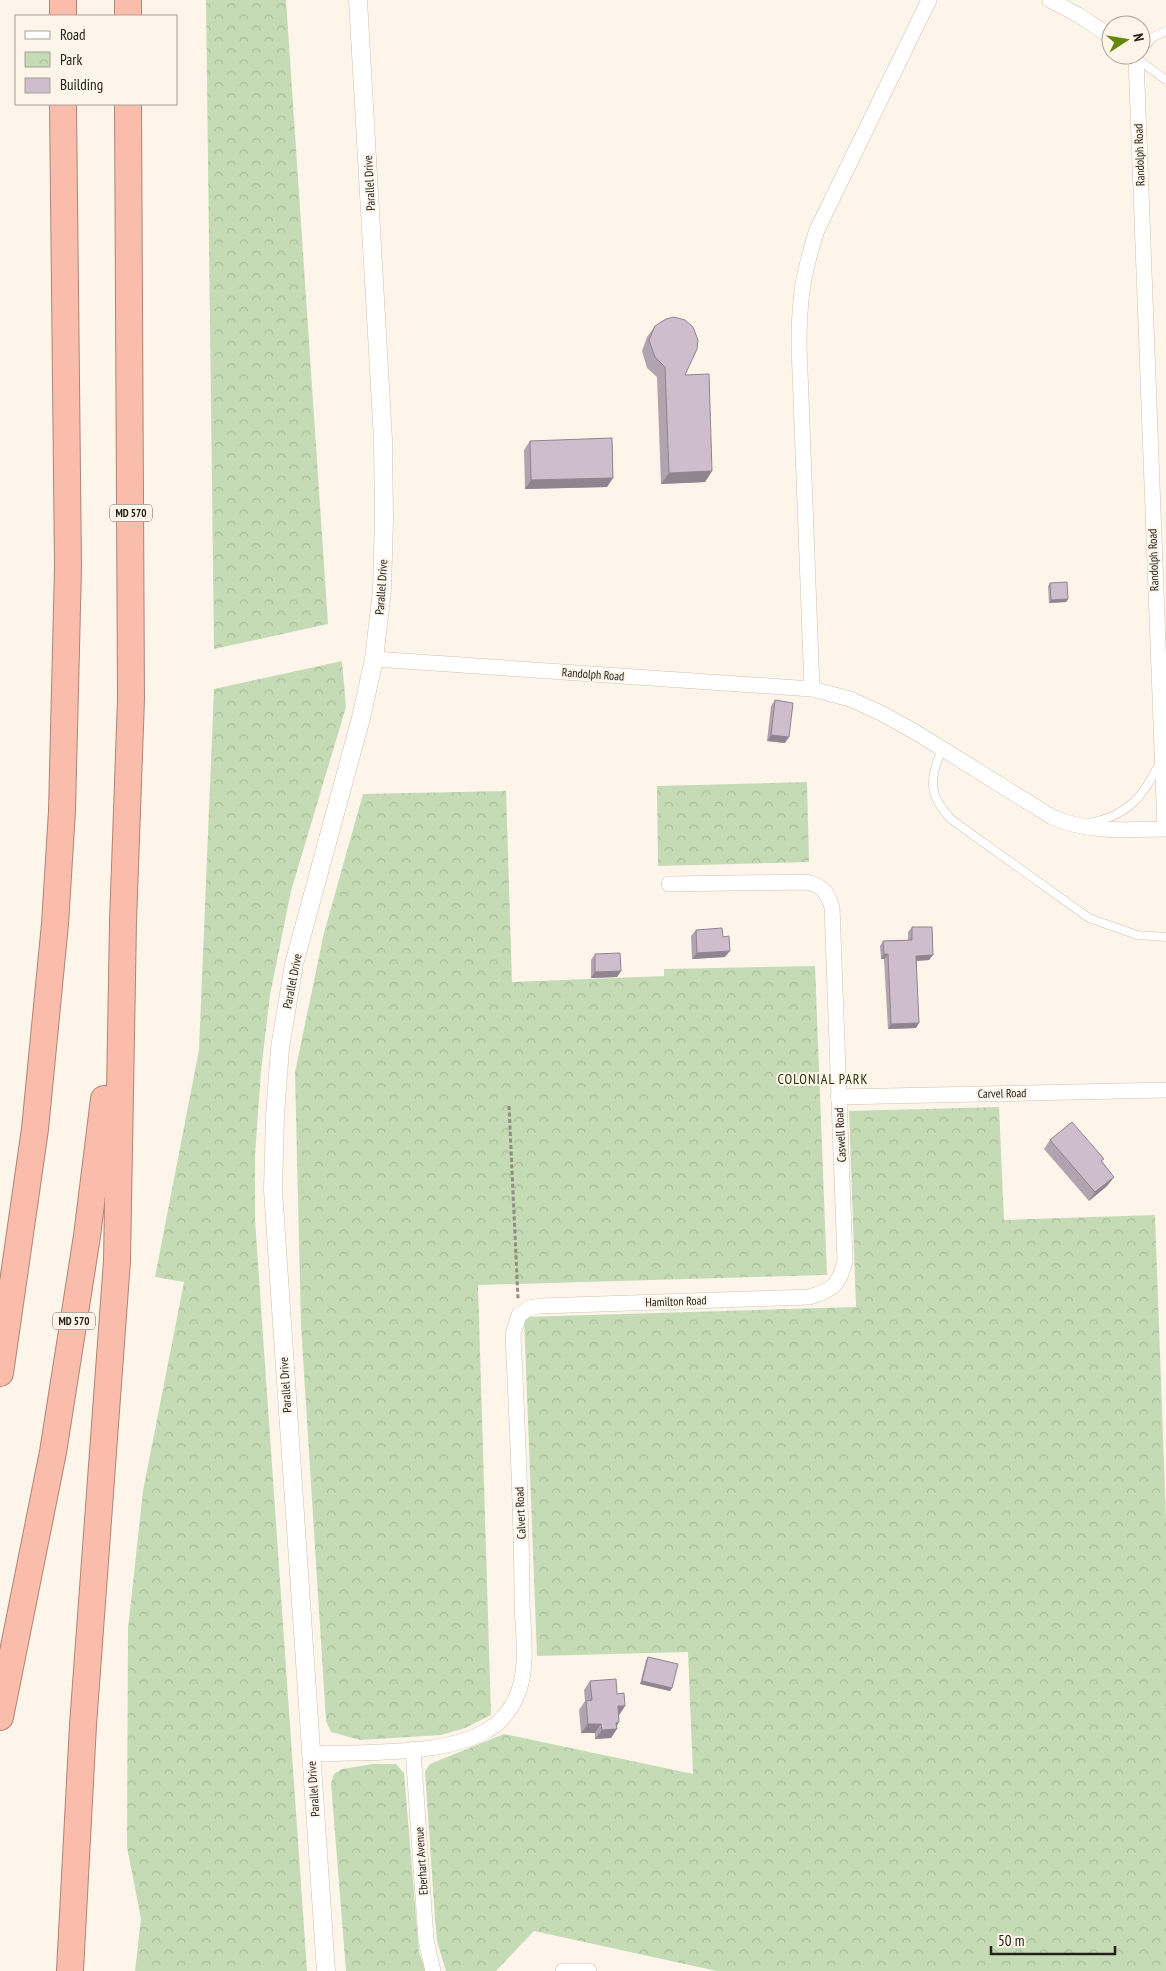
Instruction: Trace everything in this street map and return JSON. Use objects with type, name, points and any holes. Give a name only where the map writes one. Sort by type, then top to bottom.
[{"type":"highway","points":[[63,0],[63,15]]},
{"type":"highway","points":[[128,0],[128,15]]},
{"type":"highway","points":[[0,1373],[34,1129],[55,924],[62,811],[68,567],[63,105]]},
{"type":"highway","name":"MD 570","points":[[0,1717],[53,1452],[86,1246],[123,922],[131,699],[128,105]]},
{"type":"highway","points":[[70,1971],[83,1725],[118,1261],[123,922]]},
{"type":"highway","points":[[58,1971],[83,1725]]},
{"type":"street","name":"Parallel Drive","points":[[326,1971],[276,1270],[273,1190],[275,1114],[280,1048],[294,964],[361,718],[374,659],[382,590],[384,440],[358,0]]},
{"type":"street","points":[[812,689],[799,345],[799,308],[804,271],[817,230],[929,0]]},
{"type":"street","points":[[1050,0],[1080,16],[1101,31]]},
{"type":"street","name":"Randolph Road","points":[[374,659],[812,689],[850,699],[881,713],[942,748],[1052,817],[1072,826],[1098,830],[1165,829],[1137,65]]},
{"type":"street","name":"Caswell Road","points":[[669,884],[806,882],[817,884],[825,890],[832,907],[845,1261],[841,1276],[833,1288]]},
{"type":"street","name":"Carvel Road","points":[[838,1097],[1166,1090]]},
{"type":"street","name":"Hamilton Road","points":[[519,1315],[529,1308],[540,1306],[809,1297],[833,1288]]},
{"type":"street","name":"Calvert Road","points":[[311,1754],[413,1749],[446,1745],[486,1732],[502,1720],[519,1689],[523,1664],[522,1551],[513,1334],[519,1315]]},
{"type":"street","name":"Eberhart Avenue","points":[[413,1749],[426,1940],[433,1971]]},
{"type":"street","points":[[563,1971],[589,1971]]},
{"type":"lane","points":[[1151,39],[1166,31]]},
{"type":"lane","points":[[1149,65],[1166,80]]},
{"type":"lane","points":[[942,748],[934,766],[932,780],[934,795],[940,808],[952,820],[1089,918],[1137,935],[1166,937]]},
{"type":"lane","points":[[1072,826],[1108,819],[1135,803],[1147,789],[1161,759]]},
{"type":"path","points":[[509,1106],[519,1315]]},
{"type":"green space","points":[[206,0],[286,0],[328,624],[214,649]]},
{"type":"green space","points":[[342,661],[346,707],[291,891],[270,995],[261,1071],[255,1155],[255,1220],[307,1971],[135,1971],[141,1919],[127,1847],[128,1629],[143,1491],[184,1282],[155,1277],[199,1050],[214,689]]},
{"type":"green space","points":[[807,782],[809,862],[658,866],[657,786]]},
{"type":"green space","points":[[506,791],[512,982],[664,976],[664,969],[815,966],[827,1275],[478,1285],[491,1715],[465,1728],[441,1735],[360,1740],[331,1732],[326,1721],[301,1326],[295,1072],[324,933],[363,794]]},
{"type":"green space","points":[[999,1107],[1004,1220],[1155,1215],[1166,1520],[1166,1971],[717,1971],[534,1931],[496,1971],[446,1971],[437,1941],[435,1919],[425,1771],[430,1764],[504,1734],[693,1774],[688,1652],[537,1656],[524,1317],[856,1307],[849,1111]]},
{"type":"green space","points":[[373,1764],[396,1764],[404,1773],[419,1952],[426,1971],[346,1971],[331,1783],[334,1774],[342,1769]]},
{"type":"building","points":[[674,317],[685,320],[693,327],[698,340],[697,349],[685,375],[709,374],[712,471],[669,473],[665,367],[655,357],[649,340],[655,326],[666,319]]},
{"type":"building","points":[[612,438],[613,478],[531,480],[530,441]]},
{"type":"building","points":[[1067,582],[1068,599],[1051,600],[1050,583]]},
{"type":"building","points":[[775,700],[793,703],[789,737],[771,735]]},
{"type":"building","points":[[912,927],[932,927],[933,955],[916,956],[919,1023],[891,1024],[888,954],[884,954],[883,941],[912,940]]},
{"type":"building","points":[[722,928],[723,937],[729,936],[730,951],[697,953],[696,930]]},
{"type":"building","points":[[620,953],[621,971],[595,972],[595,954]]},
{"type":"building","points":[[1072,1122],[1104,1159],[1101,1161],[1114,1177],[1095,1192],[1050,1140]]},
{"type":"building","points":[[648,1657],[678,1664],[672,1688],[642,1681]]},
{"type":"building","points":[[616,1679],[617,1694],[624,1693],[625,1706],[618,1706],[619,1722],[616,1723],[617,1729],[602,1730],[601,1724],[588,1724],[586,1701],[592,1700],[590,1681]]},
{"type":"district","name":"COLONIAL PARK","points":[[823,1079]]}]
